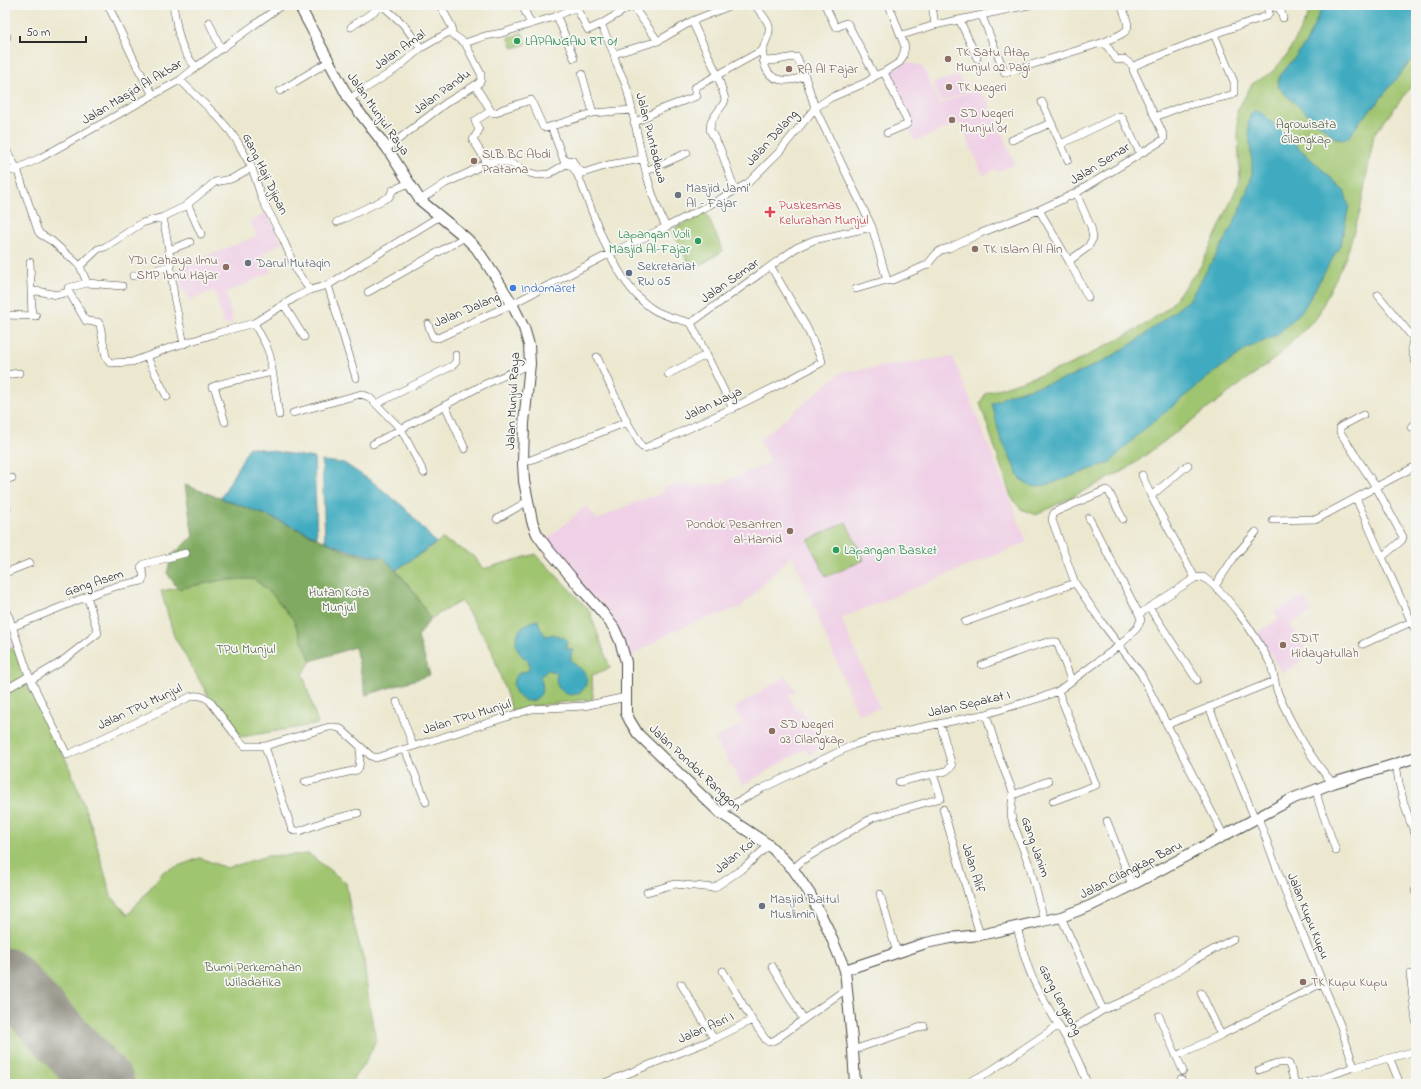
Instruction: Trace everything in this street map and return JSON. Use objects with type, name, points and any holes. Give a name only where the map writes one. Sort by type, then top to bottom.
[{"type":"street","points":[[108,5],[138,68],[153,95]]},
{"type":"street","points":[[173,5],[184,51],[196,67]]},
{"type":"street","name":"Jalan Masjid Al Akbar","points":[[5,172],[17,169],[57,149],[180,80],[282,5]]},
{"type":"street","name":"Jalan Munjul Raya","points":[[299,5],[348,99],[387,148],[420,200],[476,248],[512,304],[524,328],[529,345],[530,364],[522,463],[532,521],[537,534],[614,628],[620,641],[626,662],[626,697]]},
{"type":"street","points":[[352,27],[382,5],[403,24],[421,48]]},
{"type":"street","points":[[440,5],[452,27],[452,30],[449,32],[465,43],[484,36],[502,33],[557,16],[576,6],[588,30],[601,24],[632,5],[658,41]]},
{"type":"street","points":[[522,5],[531,24]]},
{"type":"street","points":[[614,54],[658,41],[692,21],[732,5]]},
{"type":"street","points":[[755,5],[769,26],[768,35],[763,50],[763,60],[766,68],[774,78],[779,80],[785,81],[805,76]]},
{"type":"street","points":[[825,5],[835,26],[837,27],[846,23],[848,24],[875,76]]},
{"type":"street","name":"Jalan Dalang","points":[[428,324],[433,337],[438,338],[512,304],[609,254],[666,227],[748,183],[779,152],[815,108],[830,98],[866,82],[900,62],[904,56],[906,47],[889,5]]},
{"type":"street","points":[[932,5],[936,25]]},
{"type":"street","points":[[902,35],[936,25],[1028,5]]},
{"type":"street","points":[[982,16],[1005,73],[1104,42],[1125,32],[1128,22],[1121,5]]},
{"type":"street","points":[[1104,42],[1118,60],[1124,59],[1134,67],[1214,34],[1267,16],[1269,13],[1266,6]]},
{"type":"street","points":[[1266,6],[1279,8],[1283,18]]},
{"type":"street","points":[[557,16],[574,58]]},
{"type":"street","points":[[692,21],[718,76],[725,98],[724,103],[711,121],[710,130],[720,148],[735,190]]},
{"type":"street","points":[[960,21],[977,58]]},
{"type":"street","points":[[209,22],[222,49]]},
{"type":"street","name":"Jalan Puntadewa","points":[[601,24],[625,81],[642,159],[650,187],[666,227]]},
{"type":"street","name":"Jalan Amal","points":[[348,99],[396,69],[421,48],[449,32]]},
{"type":"street","points":[[5,34],[7,37],[5,40]]},
{"type":"street","points":[[1155,117],[1183,106],[1232,95],[1234,93],[1234,82],[1214,34]]},
{"type":"street","name":"Jalan Pandu","points":[[387,148],[446,103],[481,80],[481,74],[465,43]]},
{"type":"street","points":[[634,123],[659,110],[697,96],[694,88],[763,50]]},
{"type":"street","points":[[763,60],[768,61],[797,57],[805,76],[815,108],[872,227],[888,280]]},
{"type":"street","points":[[280,91],[328,62]]},
{"type":"street","name":"Jalan Semar","points":[[856,289],[888,280],[890,281],[927,265],[941,250],[1039,210],[1076,193],[1163,140],[1164,138],[1134,67]]},
{"type":"street","points":[[884,72],[908,123],[887,133]]},
{"type":"street","points":[[582,74],[593,113]]},
{"type":"street","name":"Gang Haji Djipan","points":[[180,80],[230,131],[242,150],[252,168],[262,199],[283,239],[297,272],[310,290]]},
{"type":"street","points":[[475,85],[491,111],[496,113],[503,109],[531,100],[543,127],[546,128],[593,113],[632,110]]},
{"type":"street","points":[[1042,102],[1068,160]]},
{"type":"street","points":[[487,162],[473,140],[479,130],[475,122],[476,120],[491,111]]},
{"type":"street","points":[[1061,144],[1120,116],[1124,118],[1140,153]]},
{"type":"street","points":[[1012,140],[1051,123]]},
{"type":"street","points":[[551,126],[564,161],[572,160],[576,167],[583,173],[608,165],[642,159]]},
{"type":"street","points":[[5,148],[17,169],[38,231],[40,234],[52,241],[80,266],[88,283]]},
{"type":"street","points":[[646,171],[687,153]]},
{"type":"street","points":[[420,200],[446,183],[487,162],[501,160],[530,174],[538,176],[549,174],[566,164],[574,168],[616,268],[627,283],[652,308],[671,317],[691,323],[732,409]]},
{"type":"street","points":[[80,266],[98,249],[105,247],[142,222],[163,217],[188,205],[215,182],[231,179],[252,168]]},
{"type":"street","points":[[337,222],[389,197],[393,190],[409,183]]},
{"type":"street","points":[[1069,261],[1088,247],[1093,238],[1091,228],[1076,193]]},
{"type":"street","points":[[188,205],[201,234]]},
{"type":"street","points":[[1039,210],[1088,297]]},
{"type":"street","points":[[122,286],[88,283],[68,288],[86,321],[96,321],[100,325],[106,357],[110,363],[132,362],[152,354],[254,323],[296,297],[310,290],[328,285],[440,216]]},
{"type":"street","points":[[163,217],[169,250],[174,297],[184,344]]},
{"type":"street","name":"Jalan Semar","points":[[691,323],[796,248],[807,242],[872,227]]},
{"type":"street","points":[[368,292],[465,237]]},
{"type":"street","points":[[169,250],[190,242]]},
{"type":"street","points":[[5,315],[34,316],[31,292],[30,262]]},
{"type":"street","points":[[133,276],[170,266]]},
{"type":"street","name":"Jalan Naya","points":[[627,422],[640,445],[645,448],[732,409],[822,361],[806,326],[771,267]]},
{"type":"street","points":[[328,285],[356,378]]},
{"type":"street","points":[[31,292],[38,291],[56,294],[69,292]]},
{"type":"street","points":[[1378,294],[1415,338],[1412,340],[1411,351],[1416,363]]},
{"type":"street","points":[[284,305],[304,337]]},
{"type":"street","points":[[254,323],[270,356],[279,415]]},
{"type":"street","points":[[376,404],[452,366],[456,362],[456,355]]},
{"type":"street","points":[[668,374],[706,355]]},
{"type":"street","points":[[147,357],[167,397]]},
{"type":"street","points":[[522,463],[627,422],[597,357]]},
{"type":"street","points":[[373,444],[445,405],[530,364]]},
{"type":"street","points":[[225,422],[213,387],[235,380],[256,377],[272,372]]},
{"type":"street","points":[[5,375],[20,373]]},
{"type":"street","points":[[293,413],[361,394],[369,397],[401,429],[424,473]]},
{"type":"street","points":[[445,405],[465,449]]},
{"type":"street","points":[[1363,415],[1340,427],[1340,432],[1376,487],[1403,537],[1402,540],[1382,557]]},
{"type":"street","points":[[1150,496],[1188,465]]},
{"type":"street","points":[[1273,520],[1317,519],[1416,466]]},
{"type":"street","points":[[1142,475],[1150,496],[1195,578]]},
{"type":"street","points":[[1123,519],[1109,492],[1106,490],[1055,512],[1052,520],[1075,583],[1103,624],[1141,674],[1224,836]]},
{"type":"street","points":[[1356,498],[1416,632]]},
{"type":"street","points":[[497,519],[528,500]]},
{"type":"street","points":[[1089,518],[1139,614],[1195,578],[1204,577],[1215,586],[1250,630],[1269,661],[1276,686],[1285,709],[1318,766],[1333,783]]},
{"type":"street","points":[[1215,586],[1235,556],[1256,532]]},
{"type":"street","name":"Gang Asem","points":[[12,627],[87,596],[117,586],[142,581],[144,576],[141,567],[142,565],[186,553]]},
{"type":"street","points":[[5,573],[30,563]]},
{"type":"street","points":[[965,622],[1075,583]]},
{"type":"street","points":[[5,690],[61,662],[98,632],[87,596]]},
{"type":"street","points":[[1149,607],[1197,680]]},
{"type":"street","name":"Jalan TPU Munjul","points":[[5,610],[29,678],[67,755],[192,696],[198,695],[209,700],[245,746],[265,746],[329,727],[335,727],[341,729],[371,756],[376,758],[532,709],[584,706],[626,697]]},
{"type":"street","name":"Jalan Sepakat I","points":[[719,812],[763,788],[853,745],[880,736],[986,714],[1058,691],[1120,645],[1137,628],[1141,620],[1139,614]]},
{"type":"street","points":[[1364,644],[1411,622]]},
{"type":"street","points":[[982,665],[1039,644],[1054,641],[1057,642],[1071,680]]},
{"type":"street","points":[[1170,723],[1269,683]]},
{"type":"street","points":[[1053,801],[1096,785],[1058,691]]},
{"type":"street","name":"Jalan Pondok Ranggon","points":[[626,697],[626,713],[638,734],[719,812],[768,845],[793,869],[810,894],[827,927],[845,970],[855,1084]]},
{"type":"street","points":[[398,702],[413,746]]},
{"type":"street","name":"Jalan Kupu Kupu","points":[[1209,708],[1257,818],[1288,899],[1341,1027],[1354,1067]]},
{"type":"street","name":"Gang Janim","points":[[986,714],[1013,794],[1011,813],[1012,820],[1030,867],[1044,920]]},
{"type":"street","points":[[899,782],[946,771],[952,766],[940,723]]},
{"type":"street","points":[[265,746],[291,827],[294,831],[300,831],[326,821],[358,813]]},
{"type":"street","points":[[305,782],[357,770],[359,767],[361,747]]},
{"type":"street","points":[[405,749],[426,802]]},
{"type":"street","name":"Jalan Cilangkap Baru","points":[[845,970],[926,943],[950,938],[980,935],[1061,917],[1090,906],[1132,885],[1294,798],[1333,783],[1416,757]]},
{"type":"street","points":[[1396,764],[1407,811],[1416,836]]},
{"type":"street","points":[[793,869],[803,860],[872,818],[941,798],[933,774]]},
{"type":"street","points":[[1013,794],[1048,781]]},
{"type":"street","points":[[1316,789],[1319,803],[1336,851]]},
{"type":"street","name":"Jalan Alif","points":[[943,808],[980,935]]},
{"type":"street","points":[[1107,821],[1132,885]]},
{"type":"street","name":"Jalan Koi","points":[[648,892],[675,884],[714,888],[745,867],[768,845]]},
{"type":"street","points":[[880,894],[897,953]]},
{"type":"street","points":[[1061,917],[1103,1010]]},
{"type":"street","name":"Gang Lengkong","points":[[1017,926],[1024,957],[1034,980],[1064,1034],[1087,1084]]},
{"type":"street","points":[[1064,1034],[1103,1010],[1146,991],[1194,960],[1233,939]]},
{"type":"street","points":[[772,966],[802,1019]]},
{"type":"street","points":[[724,971],[752,1020]]},
{"type":"street","points":[[1410,974],[1416,1021]]},
{"type":"street","points":[[1176,1056],[1221,1035],[1322,983]]},
{"type":"street","points":[[681,984],[714,1038]]},
{"type":"street","name":"Jalan Asri I","points":[[602,1084],[714,1038],[752,1020],[766,1040],[769,1042],[776,1040],[802,1019],[846,989]]},
{"type":"street","points":[[1201,993],[1221,1035]]},
{"type":"street","points":[[1159,1016],[1183,1071]]},
{"type":"street","points":[[965,1084],[989,1072],[1059,1025]]},
{"type":"street","points":[[853,1050],[924,1026]]},
{"type":"street","points":[[1302,1084],[1354,1067],[1390,1059],[1416,1051]]},
{"type":"street","points":[[1390,1059],[1400,1084]]},
{"type":"street","points":[[1259,1070],[1282,1062],[1287,1062],[1295,1084]]},
{"type":"shaded area","name":"SD Negeri Munjul 01","points":[[906,62],[922,66],[940,104],[979,88],[982,97],[986,96],[1015,164],[998,172],[995,169],[983,175],[960,123],[915,141],[887,73]]},
{"type":"shaded area","name":"TK Negeri","points":[[958,75],[966,92],[941,102],[933,83]]},
{"type":"shaded area","name":"YDI Cahaya Ilmu SMP Ibnu Hajar","points":[[266,213],[282,243],[263,253],[271,272],[226,292],[233,324],[223,324],[215,290],[189,300],[186,292],[184,293],[176,271],[190,263],[257,236],[250,222]]},
{"type":"shaded area","name":"Pondok Pesantren al-Hamid","points":[[953,357],[1027,542],[841,618],[880,708],[858,714],[792,555],[741,607],[677,629],[625,660],[619,636],[544,542],[587,505],[597,520],[631,504],[663,493],[664,486],[719,484],[771,462],[759,440],[842,372]]},
{"type":"shaded area","name":"SDIT Hidayatullah","points":[[1304,597],[1312,613],[1290,624],[1310,656],[1282,673],[1257,633],[1279,619],[1274,611]]},
{"type":"shaded area","points":[[5,626],[15,647],[5,652]]},
{"type":"shaded area","name":"SD Negeri 03 Cilangkap","points":[[786,676],[796,691],[788,696],[796,710],[800,708],[824,746],[809,755],[805,749],[743,785],[714,739],[743,723],[734,708]]},
{"type":"green space","name":"Agrowisata Cilangkap","points":[[1310,5],[1416,5],[1416,80],[1374,135],[1360,212],[1346,257],[1317,317],[1277,357],[1127,469],[1036,515],[1021,509],[1011,497],[980,403],[986,393],[1070,365],[1141,327],[1168,308],[1201,266],[1240,180],[1237,111],[1252,84],[1272,72],[1288,54],[1309,13]]},
{"type":"green space","name":"LAPANGAN RT 01","points":[[522,32],[526,44],[513,48],[508,37]]},
{"type":"green space","name":"Lapangan Voli Masjid Al-Fajar","points":[[706,212],[723,251],[692,270],[672,230]]},
{"type":"green space","name":"Hutan Kota Munjul","points":[[185,485],[266,515],[346,551],[365,556],[383,557],[413,590],[430,619],[418,637],[430,675],[366,695],[355,647],[311,661],[293,619],[272,594],[254,579],[222,580],[178,589],[167,573],[172,555],[193,537]]},
{"type":"green space","name":"Lapangan Basket","points":[[846,522],[864,560],[826,577],[808,540]]},
{"type":"green space","name":"Hutan Kota Munjul","points":[[442,539],[474,556],[483,569],[536,554],[589,610],[610,668],[592,675],[593,699],[533,706],[514,717],[491,648],[461,601],[430,619],[413,590],[396,570]]},
{"type":"green space","name":"TPU Munjul","points":[[254,579],[272,594],[293,619],[311,661],[303,674],[318,724],[241,737],[209,697],[174,636],[161,591],[222,580]]},
{"type":"green space","name":"Bumi Perkemahan Wiladatika","points":[[15,647],[29,676],[50,732],[67,762],[78,789],[92,828],[111,896],[128,915],[164,871],[200,858],[227,868],[267,856],[309,854],[346,883],[351,914],[364,961],[369,1004],[376,1040],[367,1060],[349,1084],[5,1084],[5,652]]},
{"type":"water","points":[[1323,5],[1416,5],[1416,54],[1346,139],[1335,138],[1279,88],[1278,81],[1280,76],[1306,43]]},
{"type":"water","points":[[1257,110],[1344,190],[1349,206],[1341,244],[1303,310],[1276,336],[1248,348],[1207,378],[1141,432],[1109,463],[1050,484],[1033,487],[1020,479],[1000,437],[992,404],[1008,395],[1070,377],[1109,358],[1136,341],[1189,300],[1225,240],[1240,210],[1252,176],[1248,123],[1251,113]]},
{"type":"water","points":[[249,447],[314,458],[317,537],[221,498]]},
{"type":"water","points":[[322,461],[344,463],[374,483],[405,508],[436,543],[396,570],[383,557],[354,552],[325,541]]},
{"type":"water","points":[[538,620],[540,628],[546,636],[554,634],[567,639],[566,648],[573,650],[571,656],[572,660],[585,673],[586,684],[583,690],[578,693],[573,695],[562,691],[558,687],[556,681],[557,673],[548,670],[540,677],[543,688],[540,695],[533,700],[526,701],[520,698],[516,692],[513,685],[514,679],[519,674],[528,671],[529,666],[528,661],[520,653],[517,646],[517,636],[523,627],[532,621]]},
{"type":"runway","points":[[5,977],[105,1084]]},
{"type":"place","name":"LAPANGAN RT 01","points":[[517,41]]},
{"type":"place","name":"TK Satu Atap Munjul 02 Pagi","points":[[948,59]]},
{"type":"place","name":"RA Al Fajar","points":[[789,69]]},
{"type":"place","name":"TK Negeri","points":[[949,87]]},
{"type":"place","name":"SD Negeri Munjul 01","points":[[952,120]]},
{"type":"place","name":"SLB BC Abdi Pratama","points":[[474,161]]},
{"type":"place","name":"Masjid Jami' Al - Fajar","points":[[678,195]]},
{"type":"place","name":"Puskesmas Kelurahan Munjul","points":[[770,212]]},
{"type":"place","name":"Lapangan Voli Masjid Al-Fajar","points":[[698,241]]},
{"type":"place","name":"TK Islam Al Ain","points":[[975,249]]},
{"type":"place","name":"Darul Mutaqin","points":[[248,263]]},
{"type":"place","name":"YDI Cahaya Ilmu SMP Ibnu Hajar","points":[[226,267]]},
{"type":"place","name":"Sekretariat RW 05","points":[[629,273]]},
{"type":"place","name":"Indomaret","points":[[513,288]]},
{"type":"place","name":"Pondok Pesantren al-Hamid","points":[[790,531]]},
{"type":"place","name":"Lapangan Basket","points":[[836,550]]},
{"type":"place","name":"SDIT Hidayatullah","points":[[1283,645]]},
{"type":"place","name":"SD Negeri 03 Cilangkap","points":[[772,731]]},
{"type":"place","name":"Masjid Baitul Muslimin","points":[[762,906]]},
{"type":"place","name":"TK Kupu Kupu","points":[[1303,982]]}]
